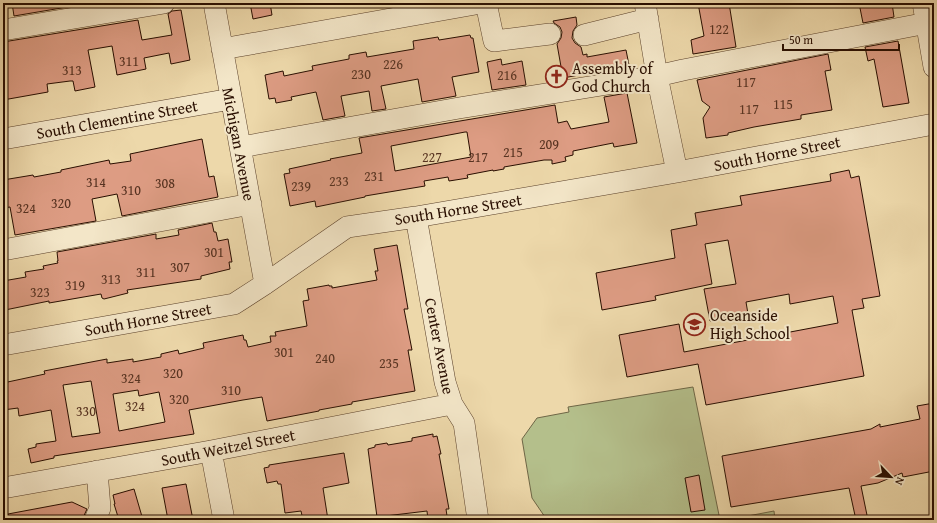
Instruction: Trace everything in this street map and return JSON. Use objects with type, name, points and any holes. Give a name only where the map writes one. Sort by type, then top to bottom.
[{"type":"street","points":[[3,30],[164,3]]},
{"type":"street","name":"Michigan Avenue","points":[[214,3],[231,99],[242,147],[265,284]]},
{"type":"street","points":[[222,49],[481,3]]},
{"type":"street","points":[[486,3],[494,41],[550,34]]},
{"type":"street","points":[[584,35],[646,11],[657,76],[677,172]]},
{"type":"street","points":[[242,147],[459,108],[657,76],[925,13],[934,67]]},
{"type":"street","name":"South Clementine Street","points":[[3,139],[231,99]]},
{"type":"street","name":"South Horne Street","points":[[3,345],[234,304],[347,226],[416,217],[677,172],[934,124]]},
{"type":"street","points":[[3,250],[251,204]]},
{"type":"street","name":"Center Avenue","points":[[416,217],[445,382],[452,404],[464,423],[478,520]]},
{"type":"street","name":"South Weitzel Street","points":[[3,488],[211,451],[452,404]]},
{"type":"street","points":[[211,451],[224,520]]},
{"type":"street","points":[[95,520],[100,508],[97,471]]},
{"type":"green space","points":[[693,387],[720,520],[547,520],[532,498],[522,439],[537,418],[569,412],[568,407]]},
{"type":"green space","points":[[774,511],[775,520],[732,519]]},
{"type":"building","points":[[12,3],[44,3],[44,6],[57,3],[91,3],[14,16]]},
{"type":"building","points":[[250,3],[270,3],[272,15],[253,19]]},
{"type":"building","points":[[698,3],[729,3],[736,47],[693,54],[691,40],[704,36]]},
{"type":"building","points":[[859,3],[892,3],[894,17],[863,23]]},
{"type":"building","points":[[181,10],[190,60],[171,64],[169,53],[144,58],[146,69],[117,75],[112,46],[88,50],[95,87],[75,91],[73,81],[47,84],[48,92],[3,100],[3,77],[6,76],[7,72],[3,42],[138,20],[142,40],[172,35],[168,14],[172,11]]},
{"type":"building","points":[[576,17],[577,25],[573,31],[572,38],[575,43],[581,47],[583,55],[587,54],[587,57],[626,50],[629,65],[622,66],[623,69],[600,73],[600,71],[563,78],[557,44],[561,38],[562,32],[560,27],[553,21]]},
{"type":"building","points":[[470,35],[471,38],[473,38],[479,72],[452,77],[456,96],[422,102],[418,79],[381,86],[386,109],[372,111],[369,91],[341,96],[345,116],[323,120],[316,92],[291,97],[292,100],[276,103],[275,98],[269,99],[265,75],[283,71],[284,76],[313,70],[312,66],[349,59],[349,55],[366,52],[367,57],[414,49],[413,41],[438,37],[439,40]]},
{"type":"building","points":[[898,41],[909,103],[883,107],[874,59],[868,61],[865,47]]},
{"type":"building","points":[[828,54],[831,70],[825,71],[832,110],[801,115],[801,119],[754,127],[728,133],[728,135],[706,138],[703,118],[710,107],[702,101],[697,80]]},
{"type":"building","points":[[501,59],[502,65],[522,61],[526,85],[492,90],[487,62]]},
{"type":"building","points":[[627,93],[637,143],[614,147],[613,143],[573,151],[573,155],[565,157],[566,161],[552,164],[552,160],[544,160],[467,175],[468,178],[449,181],[448,177],[424,181],[425,186],[365,196],[316,207],[315,201],[290,206],[284,174],[290,173],[289,169],[362,153],[359,138],[555,105],[558,123],[567,121],[571,129],[609,122],[604,97]],"holes":[[[467,132],[471,157],[395,171],[391,146]]]},
{"type":"building","points":[[202,139],[209,177],[214,176],[218,197],[122,216],[117,194],[92,199],[96,221],[15,235],[10,207],[3,208],[3,180],[33,175],[34,177],[61,172],[61,170],[109,160],[110,164],[131,161],[130,154]]},
{"type":"building","points":[[849,170],[851,178],[859,176],[880,296],[862,299],[864,308],[852,310],[864,376],[706,405],[698,364],[627,377],[619,335],[679,324],[684,352],[838,323],[833,296],[790,304],[789,294],[746,302],[748,314],[710,321],[704,289],[736,284],[728,240],[705,244],[712,284],[655,296],[656,300],[602,310],[596,273],[675,258],[671,230],[697,225],[695,213],[742,205],[740,196],[831,181],[830,174]]},
{"type":"building","points":[[212,223],[218,241],[228,239],[232,262],[229,262],[230,269],[201,276],[201,279],[127,290],[128,293],[104,299],[102,298],[101,294],[49,303],[49,301],[5,310],[3,306],[3,281],[26,277],[25,272],[44,269],[43,266],[58,263],[57,252],[156,234],[156,239],[179,235],[178,230]]},
{"type":"building","points":[[397,245],[408,309],[404,309],[412,350],[408,350],[415,391],[352,402],[352,404],[267,421],[262,397],[189,410],[194,434],[54,456],[54,458],[31,463],[28,449],[36,447],[36,444],[56,441],[51,410],[19,416],[18,408],[3,410],[3,383],[45,374],[44,371],[107,359],[107,363],[133,359],[133,362],[161,357],[161,354],[178,350],[179,354],[204,348],[203,343],[243,335],[248,347],[271,342],[270,336],[276,336],[275,332],[307,326],[303,301],[309,300],[307,289],[329,285],[332,286],[332,288],[377,280],[375,271],[378,271],[374,249]],"holes":[[[91,381],[100,433],[72,437],[63,385]],[[138,390],[139,396],[159,392],[165,422],[119,431],[113,394]]]},
{"type":"building","points":[[934,403],[934,471],[903,477],[902,473],[878,483],[861,486],[868,520],[856,520],[849,488],[731,507],[722,456],[871,429],[880,424],[880,427],[920,419],[917,406]]},
{"type":"building","points":[[433,434],[433,437],[437,436],[441,454],[439,454],[449,509],[446,509],[447,516],[428,520],[427,511],[377,517],[368,449],[375,447],[375,445],[387,443],[388,445],[412,441],[412,438]]},
{"type":"building","points":[[344,453],[349,483],[323,488],[328,520],[303,520],[301,511],[285,513],[281,484],[278,484],[277,481],[267,483],[264,468],[269,467],[269,465]]},
{"type":"building","points":[[699,475],[705,510],[691,512],[685,478]]},
{"type":"building","points":[[186,484],[193,520],[168,520],[162,488]]},
{"type":"building","points":[[134,489],[143,520],[119,520],[113,495]]},
{"type":"building","points":[[72,502],[87,509],[82,520],[9,520],[8,514]]},
{"type":"place","name":"Assembly of God Church","points":[[557,77]]},
{"type":"place","name":"Oceanside High School","points":[[694,324]]}]
